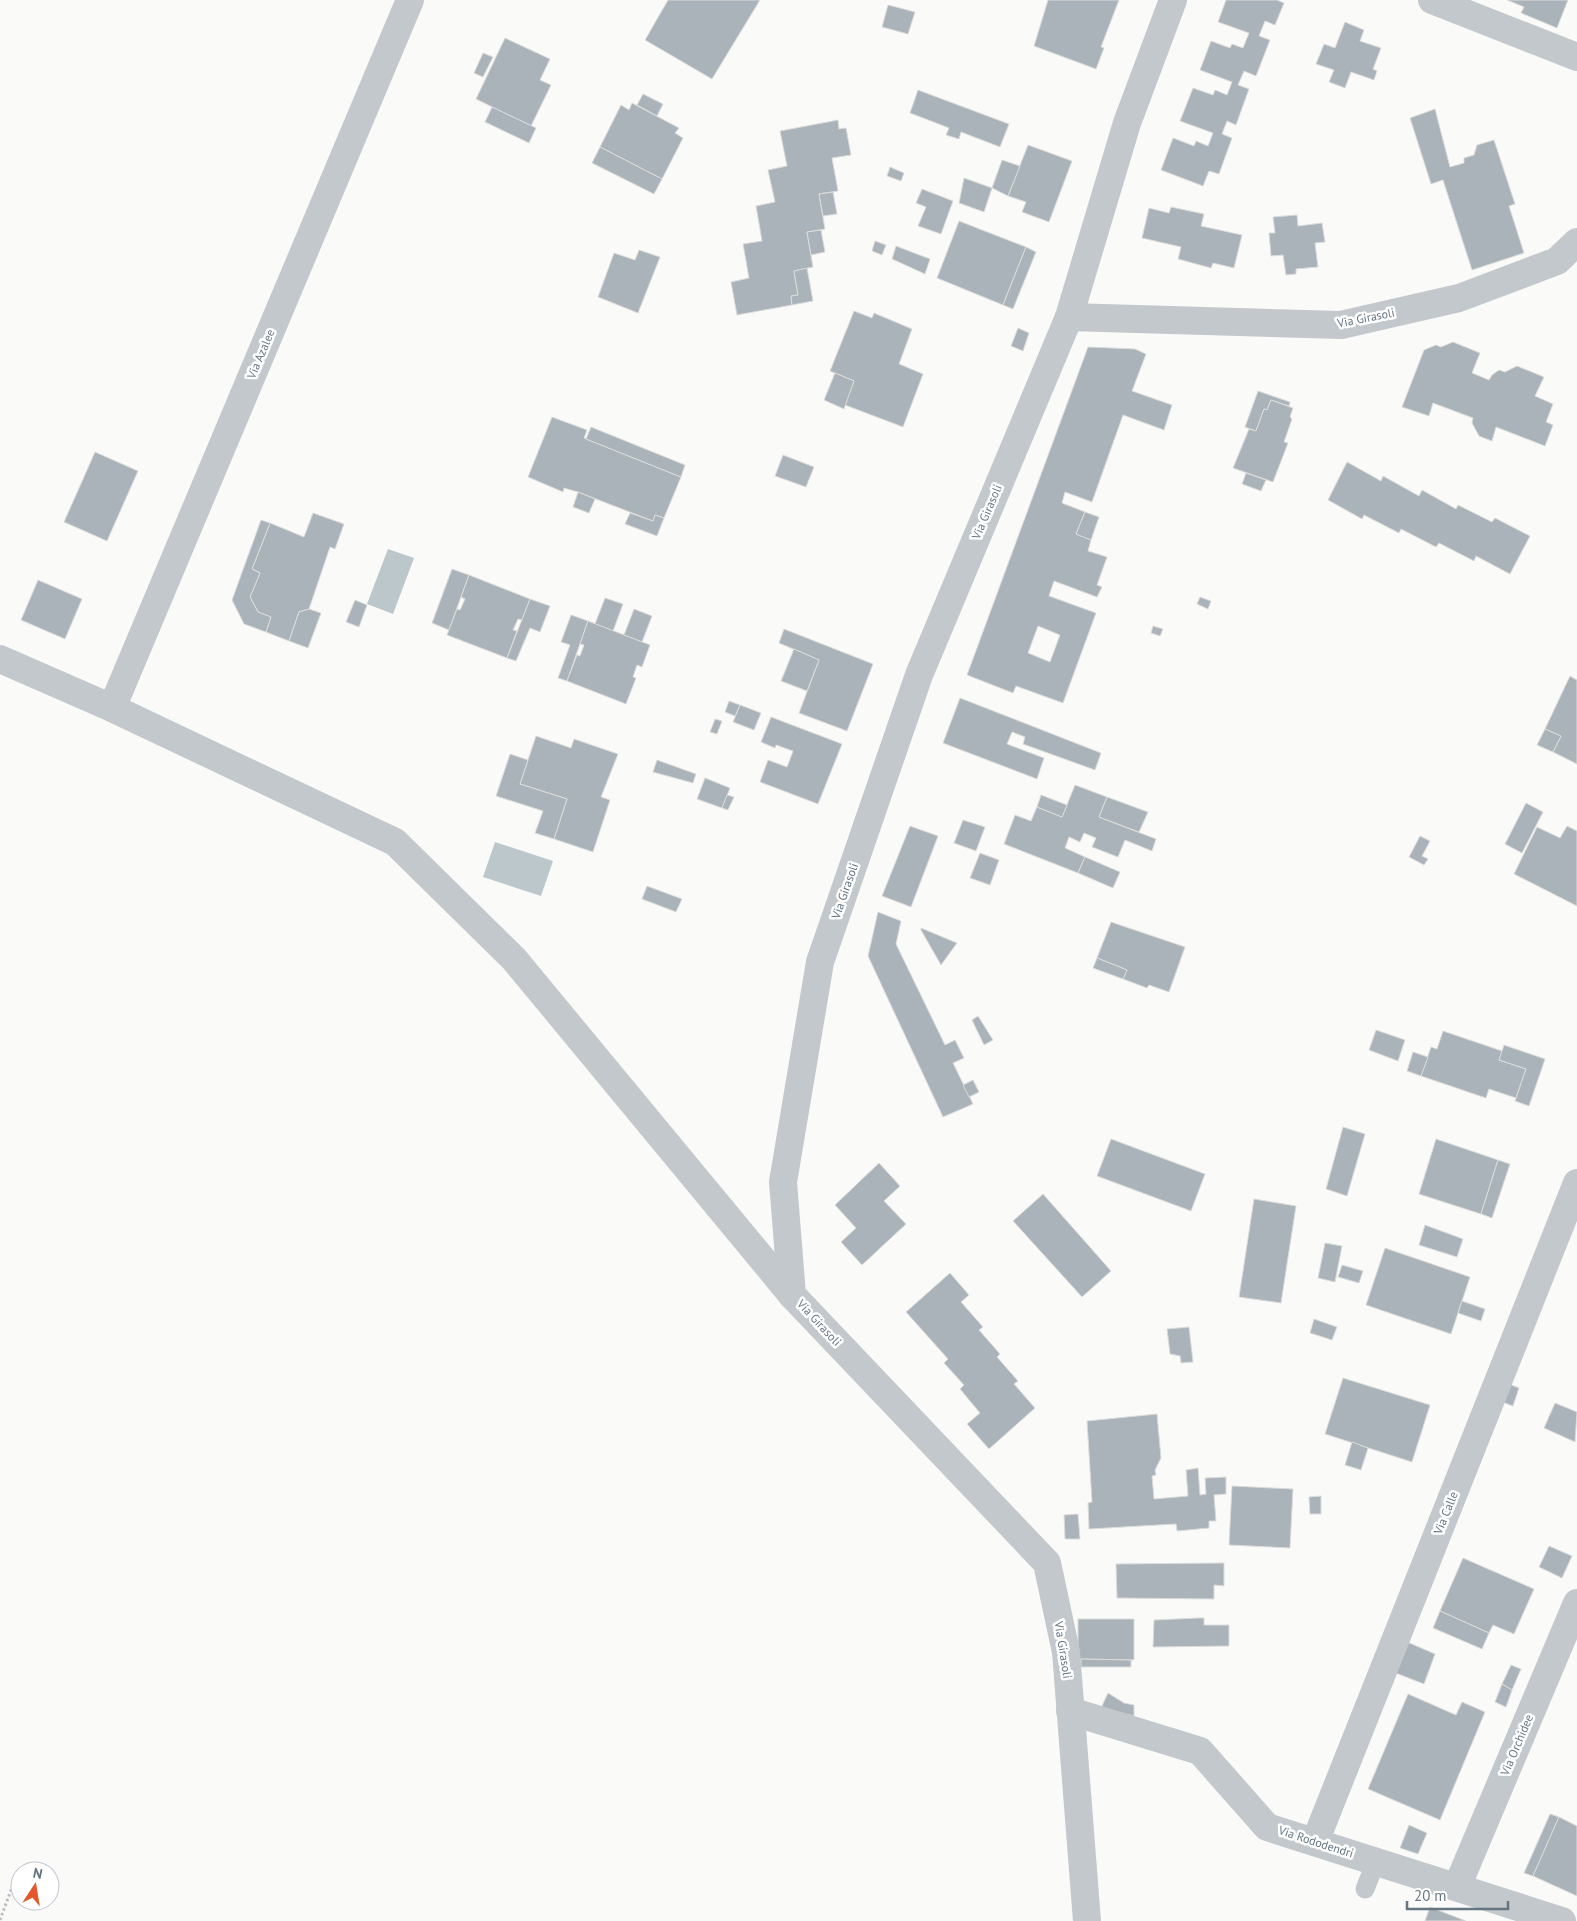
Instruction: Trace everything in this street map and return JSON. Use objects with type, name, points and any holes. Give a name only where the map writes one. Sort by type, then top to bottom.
[{"type":"street","name":"Via Azalee","points":[[112,708],[410,0]]},
{"type":"street","points":[[1068,317],[1127,123],[1173,0]]},
{"type":"street","points":[[1432,0],[1577,57]]},
{"type":"street","name":"Via Girasoli","points":[[1087,1921],[1066,1652],[1047,1564],[792,1295],[783,1182],[820,962],[919,675],[1068,317],[1341,325],[1460,298],[1557,261],[1577,242]]},
{"type":"street","points":[[0,659],[112,708],[395,842],[514,958],[792,1295]]},
{"type":"street","name":"Via Calle","points":[[1315,1842],[1577,1183]]},
{"type":"street","name":"Via Orchidee","points":[[1457,1887],[1577,1602]]},
{"type":"street","name":"Via Rododendri","points":[[1070,1711],[1200,1751],[1267,1827],[1562,1921]]},
{"type":"lane","points":[[1365,1888],[1376,1862]]},
{"type":"path","points":[[0,1920],[10,1893]]},
{"type":"shaded area","points":[[388,549],[414,558],[393,614],[367,604]]},
{"type":"shaded area","points":[[495,842],[553,861],[541,896],[483,877]]},
{"type":"building","points":[[668,0],[760,0],[712,79],[645,40]]},
{"type":"building","points":[[1048,0],[1119,0],[1101,47],[1104,48],[1096,69],[1034,46]]},
{"type":"building","points":[[1226,0],[1277,0],[1284,3],[1275,25],[1265,21],[1259,36],[1270,40],[1256,76],[1244,71],[1238,85],[1249,89],[1236,125],[1227,121],[1222,134],[1232,138],[1219,174],[1209,171],[1203,186],[1161,170],[1173,138],[1194,146],[1196,141],[1208,146],[1213,133],[1180,121],[1193,88],[1213,95],[1215,90],[1227,95],[1232,82],[1200,70],[1211,41],[1230,48],[1232,44],[1243,48],[1249,33],[1218,22]]},
{"type":"building","points":[[1507,0],[1568,0],[1557,28],[1521,13],[1524,7]]},
{"type":"building","points":[[888,5],[915,12],[908,34],[882,27]]},
{"type":"building","points":[[1345,22],[1364,30],[1360,41],[1381,48],[1373,69],[1377,71],[1374,80],[1351,72],[1345,88],[1329,82],[1334,70],[1316,64],[1324,44],[1335,48]]},
{"type":"building","points":[[505,38],[550,59],[540,80],[551,85],[531,126],[476,99]]},
{"type":"building","points":[[483,53],[493,57],[483,77],[474,73]]},
{"type":"building","points":[[918,90],[1009,124],[1000,147],[961,132],[959,139],[946,135],[949,128],[910,113]]},
{"type":"building","points":[[643,94],[663,104],[657,116],[637,105]]},
{"type":"building","points":[[632,103],[679,128],[675,133],[683,138],[662,179],[600,147],[621,105],[629,110]]},
{"type":"building","points":[[492,107],[536,128],[529,143],[485,122]]},
{"type":"building","points":[[1435,109],[1450,167],[1464,163],[1464,158],[1474,155],[1477,145],[1494,140],[1515,204],[1509,206],[1524,253],[1472,270],[1443,180],[1431,184],[1410,118]]},
{"type":"building","points":[[838,120],[839,129],[846,128],[851,155],[832,158],[838,191],[819,194],[825,229],[807,232],[813,267],[794,271],[798,295],[791,296],[792,305],[737,315],[731,282],[749,278],[743,244],[762,241],[756,206],[775,202],[768,170],[787,166],[780,131]]},
{"type":"building","points":[[1028,145],[1072,161],[1049,222],[1022,212],[1026,202],[1008,196]]},
{"type":"building","points":[[600,147],[662,179],[654,194],[592,163]]},
{"type":"building","points":[[1002,160],[1020,166],[1008,196],[992,188]]},
{"type":"building","points":[[890,167],[904,173],[901,181],[887,176]]},
{"type":"building","points":[[964,178],[992,188],[984,212],[959,203]]},
{"type":"building","points":[[922,189],[953,201],[941,234],[918,226],[926,207],[916,203]]},
{"type":"building","points":[[833,192],[837,214],[823,216],[819,194]]},
{"type":"building","points":[[1171,207],[1204,214],[1201,226],[1242,235],[1234,268],[1213,263],[1211,268],[1178,259],[1181,247],[1142,238],[1149,208],[1169,213]]},
{"type":"building","points":[[1297,215],[1298,226],[1322,223],[1325,242],[1315,243],[1318,267],[1296,269],[1296,274],[1286,275],[1283,255],[1271,256],[1269,233],[1275,233],[1273,217]]},
{"type":"building","points":[[959,221],[1026,247],[1003,305],[937,278]]},
{"type":"building","points":[[821,230],[825,252],[811,255],[807,232]]},
{"type":"building","points":[[875,241],[886,245],[882,255],[872,251]]},
{"type":"building","points":[[896,246],[930,259],[925,274],[892,259]]},
{"type":"building","points":[[1026,247],[1036,252],[1013,309],[1003,305]]},
{"type":"building","points":[[639,250],[660,257],[638,313],[598,297],[614,253],[635,260]]},
{"type":"building","points":[[807,268],[813,301],[792,305],[791,296],[798,295],[794,271]]},
{"type":"building","points":[[854,311],[872,318],[874,313],[912,329],[899,364],[923,374],[903,427],[845,405],[854,381],[830,371]]},
{"type":"building","points":[[1018,328],[1029,333],[1023,351],[1011,346]]},
{"type":"building","points":[[1453,342],[1480,353],[1472,373],[1489,380],[1499,370],[1505,372],[1517,366],[1544,377],[1535,396],[1553,404],[1546,422],[1553,425],[1545,446],[1496,427],[1492,441],[1479,436],[1472,423],[1473,418],[1433,403],[1429,416],[1402,407],[1424,350],[1436,345],[1441,347]]},
{"type":"building","points":[[1088,347],[1135,349],[1146,354],[1132,391],[1172,405],[1164,430],[1123,415],[1092,502],[1065,492],[1062,503],[1085,512],[1076,534],[1091,540],[1088,551],[1107,557],[1097,585],[1102,587],[1097,597],[1054,581],[1049,596],[1096,613],[1063,703],[1016,686],[1013,693],[967,675]],"holes":[[[1038,626],[1060,635],[1050,662],[1028,653]]]},
{"type":"building","points":[[835,373],[854,381],[844,409],[824,400]]},
{"type":"building","points":[[1258,391],[1290,402],[1289,406],[1271,400],[1267,410],[1264,409],[1256,431],[1245,427]]},
{"type":"building","points":[[1271,400],[1293,408],[1290,417],[1292,419],[1284,442],[1288,443],[1273,482],[1233,468],[1249,429],[1256,431],[1264,409],[1267,410]]},
{"type":"building","points":[[552,417],[587,430],[584,438],[681,477],[664,518],[655,515],[653,521],[578,492],[564,488],[563,492],[528,477]]},
{"type":"building","points":[[591,427],[685,465],[681,477],[586,439]]},
{"type":"building","points":[[95,452],[138,471],[107,541],[64,522]]},
{"type":"building","points":[[783,455],[814,467],[806,487],[775,476]]},
{"type":"building","points":[[1347,462],[1381,481],[1383,476],[1419,496],[1422,490],[1456,509],[1458,505],[1492,522],[1495,518],[1530,536],[1510,574],[1476,556],[1474,561],[1439,543],[1436,547],[1401,529],[1399,533],[1364,515],[1362,519],[1328,500]]},
{"type":"building","points":[[1246,473],[1266,480],[1261,491],[1242,484]]},
{"type":"building","points":[[578,492],[595,499],[589,513],[573,507]]},
{"type":"building","points":[[1085,512],[1099,517],[1091,540],[1076,534]]},
{"type":"building","points":[[313,513],[344,524],[335,549],[330,547],[309,609],[299,612],[289,641],[266,632],[271,617],[258,612],[250,597],[260,573],[252,569],[270,523],[304,537]]},
{"type":"building","points":[[630,513],[653,521],[655,515],[664,518],[657,536],[625,524]]},
{"type":"building","points":[[261,520],[270,523],[252,569],[260,573],[250,597],[258,612],[271,617],[266,632],[244,624],[232,600]]},
{"type":"building","points":[[452,569],[469,575],[449,630],[432,623]]},
{"type":"building","points":[[469,575],[530,599],[522,620],[518,619],[513,630],[517,631],[507,658],[447,635],[457,609],[460,610],[465,599],[461,597]]},
{"type":"building","points":[[38,580],[82,599],[65,639],[21,620]]},
{"type":"building","points":[[1200,597],[1211,601],[1208,609],[1197,604]]},
{"type":"building","points":[[605,598],[623,604],[613,631],[595,624]]},
{"type":"building","points":[[530,599],[550,606],[540,632],[530,628],[516,661],[507,658]]},
{"type":"building","points":[[355,600],[367,605],[359,627],[346,622]]},
{"type":"building","points":[[309,609],[321,613],[308,648],[289,641],[299,612]]},
{"type":"building","points":[[634,609],[652,616],[642,642],[624,635]]},
{"type":"building","points":[[571,615],[588,621],[567,681],[558,678],[570,645],[561,642]]},
{"type":"building","points":[[588,621],[650,645],[642,667],[637,665],[633,677],[636,678],[626,704],[567,681],[577,655],[580,656],[584,645],[580,644]]},
{"type":"building","points":[[1153,626],[1163,629],[1160,636],[1151,633]]},
{"type":"building","points":[[784,629],[873,664],[847,731],[799,713],[819,660],[779,643]]},
{"type":"building","points":[[794,649],[819,660],[807,691],[781,681]]},
{"type":"building","points":[[1570,676],[1577,680],[1577,764],[1553,752],[1561,736],[1545,729]]},
{"type":"building","points":[[960,698],[1101,753],[1095,770],[1023,744],[1025,737],[1012,732],[1007,744],[1044,758],[1037,779],[943,743]]},
{"type":"building","points":[[729,701],[740,705],[735,716],[725,712]]},
{"type":"building","points":[[740,705],[761,713],[754,730],[733,722]]},
{"type":"building","points":[[771,717],[842,744],[818,804],[760,782],[768,760],[787,767],[793,751],[776,745],[775,748],[761,742]]},
{"type":"building","points":[[715,719],[722,721],[717,734],[710,732]]},
{"type":"building","points":[[1545,729],[1561,736],[1553,752],[1537,745]]},
{"type":"building","points":[[536,736],[571,748],[574,739],[618,754],[601,797],[610,800],[593,852],[554,839],[567,799],[520,784]]},
{"type":"building","points":[[510,754],[528,760],[520,784],[567,799],[554,839],[535,833],[543,811],[496,796]]},
{"type":"building","points":[[657,760],[696,774],[693,783],[653,772]]},
{"type":"building","points":[[705,778],[730,788],[722,808],[697,799]]},
{"type":"building","points":[[1075,785],[1107,797],[1099,817],[1156,839],[1152,851],[1125,840],[1118,857],[1092,847],[1096,838],[1084,833],[1080,842],[1069,837],[1065,848],[1085,857],[1078,873],[1004,844],[1015,815],[1031,821],[1037,807],[1062,817]]},
{"type":"building","points":[[727,795],[734,797],[728,810],[722,808]]},
{"type":"building","points":[[1041,795],[1067,805],[1062,817],[1037,807]]},
{"type":"building","points":[[1107,797],[1148,812],[1139,832],[1099,817]]},
{"type":"building","points":[[1526,803],[1543,812],[1522,853],[1505,844]]},
{"type":"building","points":[[963,820],[985,827],[976,851],[954,843]]},
{"type":"building","points":[[910,826],[938,836],[911,907],[882,896]]},
{"type":"building","points":[[1567,826],[1577,831],[1577,906],[1514,874],[1537,827],[1560,838]]},
{"type":"building","points":[[1420,836],[1430,841],[1422,856],[1428,859],[1424,865],[1409,857]]},
{"type":"building","points":[[980,853],[999,860],[990,885],[970,878]]},
{"type":"building","points":[[1085,857],[1120,872],[1113,888],[1078,873]]},
{"type":"building","points":[[647,886],[682,899],[676,912],[642,899]]},
{"type":"building","points":[[878,912],[901,921],[896,944],[945,1045],[955,1040],[964,1058],[953,1063],[973,1104],[943,1117],[868,956]]},
{"type":"building","points":[[1111,922],[1185,947],[1169,992],[1149,985],[1147,988],[1123,979],[1127,970],[1097,958]]},
{"type":"building","points":[[921,928],[957,943],[941,965],[921,930]]},
{"type":"building","points":[[1097,958],[1127,970],[1123,979],[1093,968]]},
{"type":"building","points":[[978,1016],[993,1040],[984,1045],[972,1020]]},
{"type":"building","points":[[1376,1030],[1405,1040],[1398,1061],[1369,1050]]},
{"type":"building","points":[[1443,1031],[1502,1051],[1499,1060],[1526,1069],[1516,1098],[1489,1089],[1486,1098],[1421,1076],[1431,1047],[1437,1049]]},
{"type":"building","points":[[1504,1045],[1545,1059],[1529,1106],[1515,1101],[1526,1069],[1499,1060]]},
{"type":"building","points":[[1413,1052],[1428,1057],[1421,1076],[1407,1071]]},
{"type":"building","points":[[973,1080],[979,1092],[969,1097],[963,1085]]},
{"type":"building","points":[[1343,1127],[1365,1134],[1347,1196],[1326,1189]]},
{"type":"building","points":[[1111,1139],[1205,1174],[1191,1211],[1097,1176]]},
{"type":"building","points":[[1436,1139],[1498,1160],[1481,1214],[1419,1194]]},
{"type":"building","points":[[1498,1160],[1510,1164],[1492,1218],[1481,1214]]},
{"type":"building","points":[[879,1163],[900,1186],[884,1201],[906,1224],[862,1265],[841,1242],[856,1228],[835,1205]]},
{"type":"building","points":[[1043,1194],[1111,1271],[1082,1297],[1013,1221]]},
{"type":"building","points":[[1254,1199],[1296,1206],[1281,1303],[1239,1297]]},
{"type":"building","points":[[1425,1225],[1463,1239],[1457,1257],[1419,1245]]},
{"type":"building","points":[[1325,1243],[1342,1246],[1335,1282],[1318,1278]]},
{"type":"building","points":[[1385,1248],[1470,1277],[1451,1334],[1366,1305]]},
{"type":"building","points":[[1342,1265],[1363,1271],[1359,1283],[1338,1277]]},
{"type":"building","points":[[950,1273],[969,1295],[961,1302],[983,1327],[979,1330],[1000,1354],[997,1357],[1018,1381],[1014,1384],[1035,1408],[989,1449],[967,1424],[980,1413],[960,1389],[964,1385],[944,1363],[948,1359],[906,1312]]},
{"type":"building","points":[[1462,1301],[1485,1309],[1481,1321],[1458,1313]]},
{"type":"building","points":[[1314,1319],[1337,1327],[1332,1340],[1310,1333]]},
{"type":"building","points":[[1189,1327],[1193,1362],[1181,1363],[1180,1356],[1170,1354],[1167,1329]]},
{"type":"building","points":[[1343,1378],[1430,1405],[1412,1462],[1325,1434]]},
{"type":"building","points":[[1504,1382],[1519,1388],[1513,1406],[1497,1400]]},
{"type":"building","points":[[1555,1403],[1577,1412],[1575,1442],[1544,1428]]},
{"type":"building","points":[[1157,1414],[1161,1458],[1155,1470],[1156,1475],[1152,1476],[1154,1499],[1188,1496],[1186,1470],[1198,1468],[1200,1495],[1206,1494],[1205,1478],[1226,1477],[1226,1494],[1214,1495],[1216,1521],[1209,1521],[1209,1528],[1177,1531],[1176,1524],[1089,1529],[1088,1503],[1092,1502],[1087,1421]]},
{"type":"building","points":[[1352,1442],[1368,1448],[1361,1470],[1345,1465]]},
{"type":"building","points":[[1232,1486],[1293,1489],[1290,1548],[1229,1545]]},
{"type":"building","points":[[1321,1496],[1321,1514],[1310,1514],[1309,1497]]},
{"type":"building","points":[[1078,1514],[1080,1539],[1065,1539],[1064,1515]]},
{"type":"building","points":[[1549,1546],[1572,1556],[1562,1578],[1539,1567]]},
{"type":"building","points":[[1463,1558],[1534,1589],[1514,1634],[1493,1625],[1489,1633],[1440,1611]]},
{"type":"building","points":[[1224,1563],[1224,1586],[1214,1585],[1214,1599],[1117,1598],[1116,1564]]},
{"type":"building","points":[[1440,1611],[1489,1633],[1482,1649],[1433,1628]]},
{"type":"building","points":[[1204,1618],[1204,1625],[1229,1625],[1229,1646],[1153,1647],[1154,1620]]},
{"type":"building","points":[[1078,1619],[1134,1619],[1134,1660],[1078,1659]]},
{"type":"building","points":[[1405,1641],[1435,1654],[1424,1684],[1393,1672]]},
{"type":"building","points":[[1081,1659],[1131,1660],[1131,1667],[1081,1667]]},
{"type":"building","points":[[1511,1665],[1521,1669],[1512,1690],[1502,1684]]},
{"type":"building","points":[[1502,1684],[1512,1690],[1506,1707],[1495,1702]]},
{"type":"building","points":[[1108,1693],[1124,1703],[1134,1705],[1134,1716],[1101,1708]]},
{"type":"building","points":[[1408,1694],[1456,1715],[1462,1702],[1485,1712],[1440,1820],[1368,1789]]},
{"type":"building","points":[[1550,1814],[1559,1817],[1533,1876],[1524,1873]]},
{"type":"building","points":[[1559,1817],[1577,1826],[1577,1896],[1533,1876]]},
{"type":"building","points":[[1409,1825],[1427,1833],[1418,1854],[1400,1848]]},
{"type":"building","points":[[1430,1907],[1466,1921],[1425,1921]]}]
